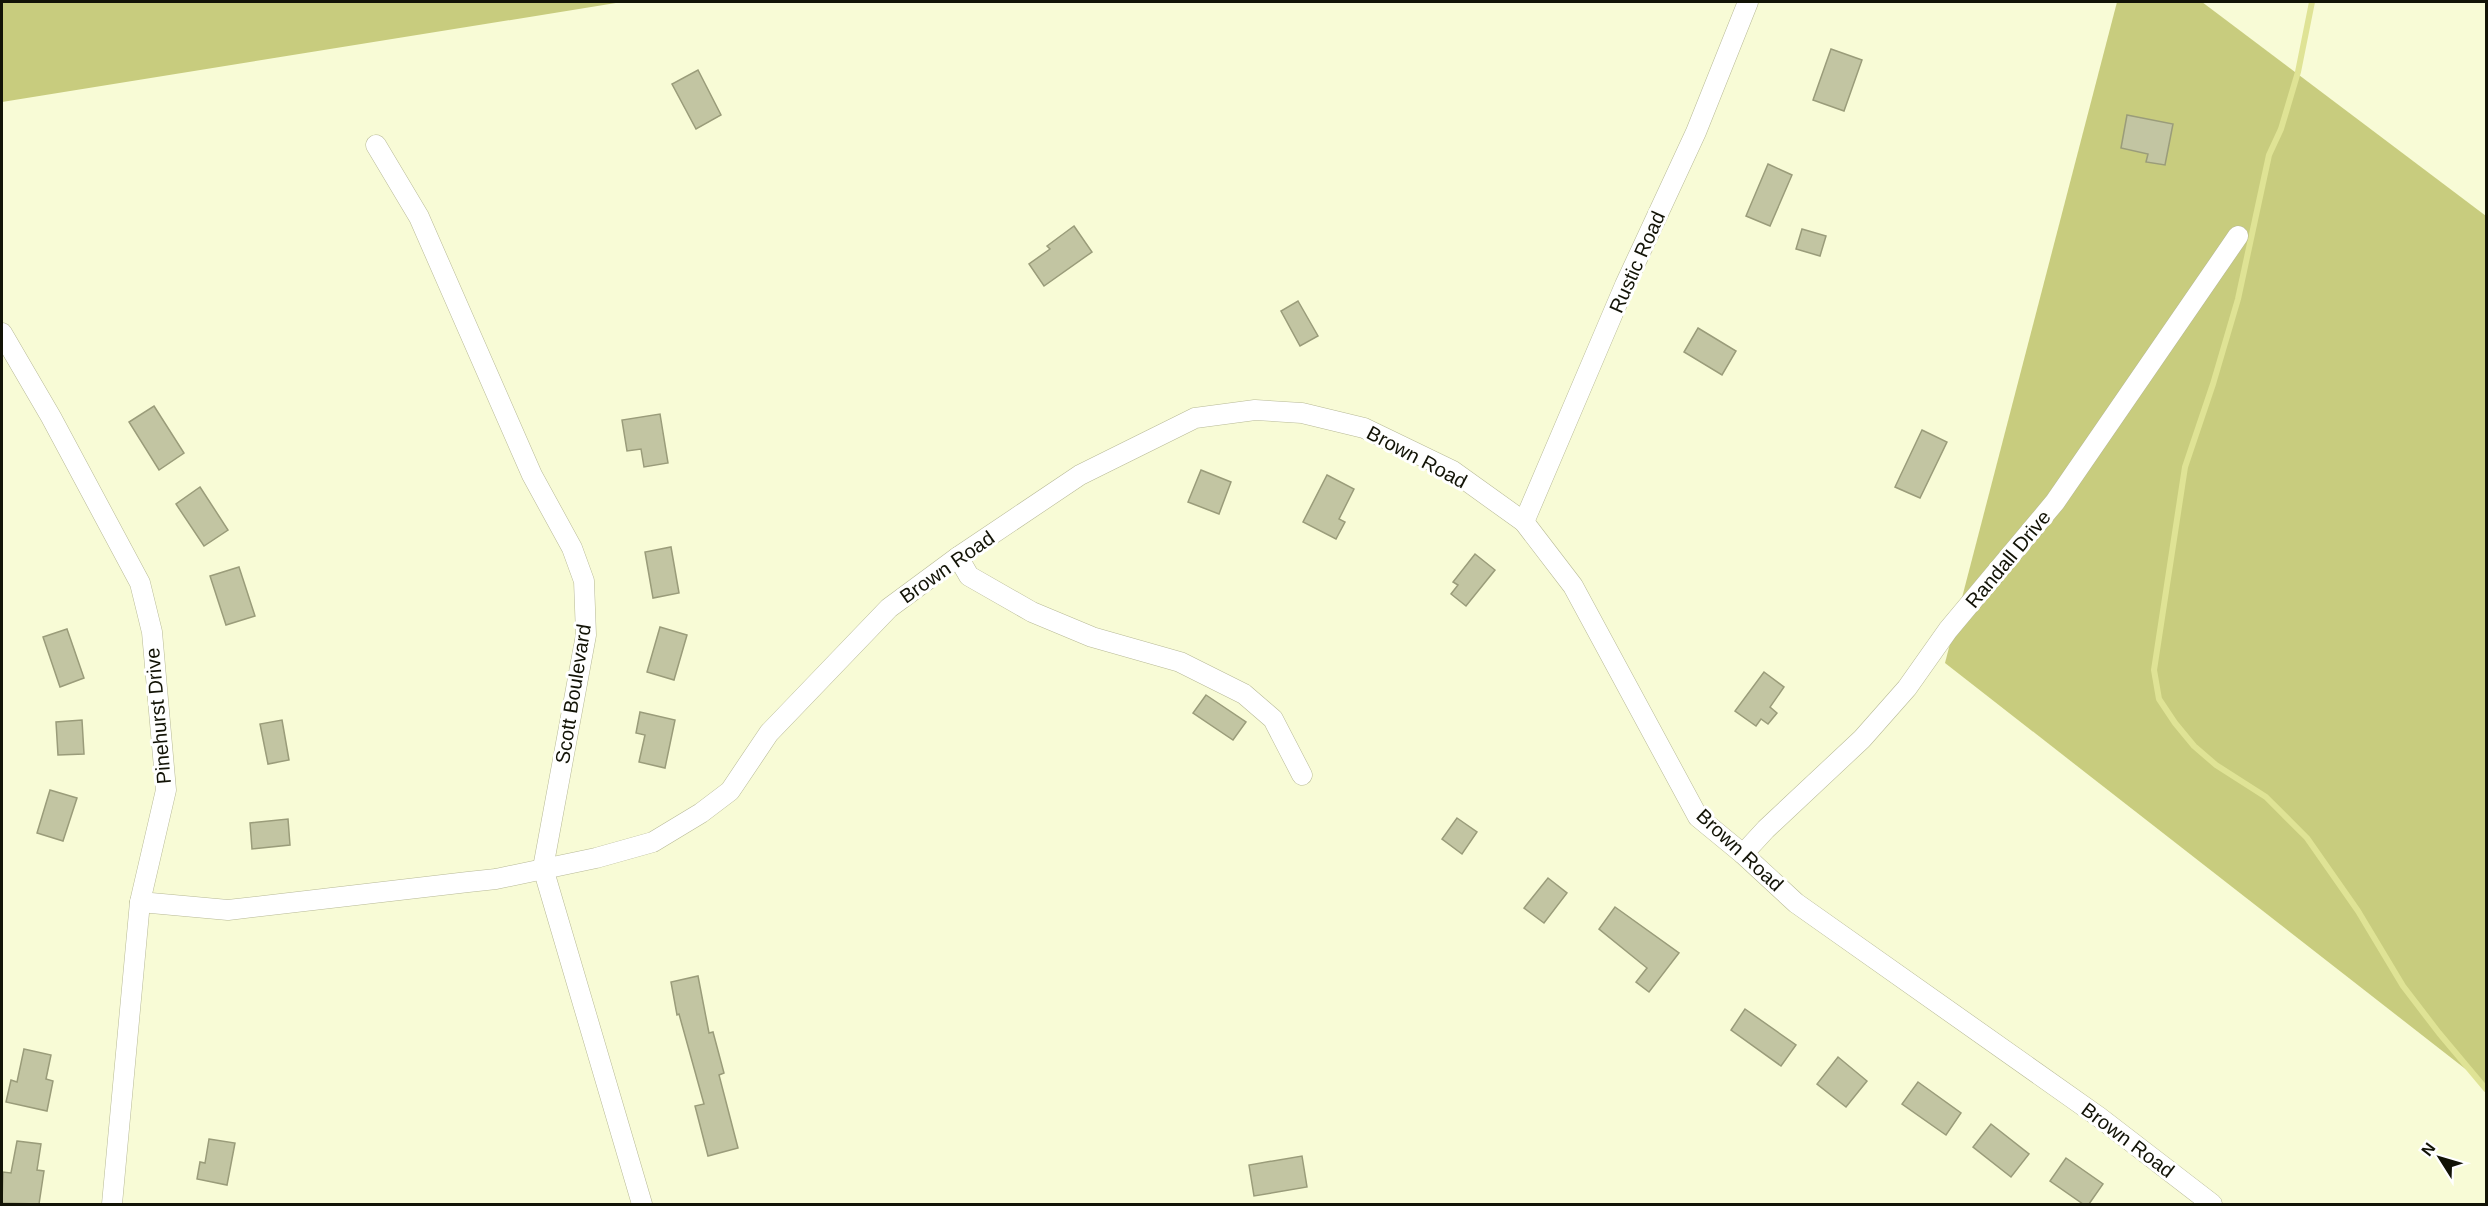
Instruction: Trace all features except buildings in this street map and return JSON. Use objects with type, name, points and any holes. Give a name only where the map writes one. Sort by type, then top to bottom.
[{"type":"street","name":"Rustic Road","points":[[1524,522],[1625,285],[1696,132],[1748,2]]},
{"type":"street","name":"Scott Boulevard","points":[[376,145],[419,217],[532,475],[572,548],[584,581],[586,635],[543,868],[642,1204]]},
{"type":"street","name":"Randall Drive","points":[[1743,854],[1760,834],[1862,739],[1907,688],[1948,630],[2055,502],[2238,236]]},
{"type":"street","name":"Pinehurst Drive","points":[[2,333],[51,417],[140,583],[149,622],[166,790],[140,902],[112,1204]]},
{"type":"street","name":"Brown Road","points":[[140,902],[228,910],[496,879],[596,858],[653,842],[730,791],[769,733],[889,608],[958,557],[1080,475],[1196,418],[1255,410],[1302,413],[1364,428],[1453,471],[1524,522],[1573,586],[1698,817],[1797,903],[2099,1117],[2212,1204]]},
{"type":"street","points":[[958,557],[969,576],[1032,612],[1092,637],[1180,662],[1244,694],[1273,719],[1302,775]]},
{"type":"green space","points":[[2,2],[622,2],[2,102]]},
{"type":"green space","points":[[2117,2],[2202,2],[2486,216],[2486,1085],[1945,663]]},
{"type":"waterway","points":[[2312,2],[2298,72],[2281,129],[2269,155],[2238,299],[2185,467],[2154,670],[2159,699],[2175,723],[2194,746],[2216,765],[2266,797],[2307,838],[2358,911],[2403,986],[2486,1089]]}]
